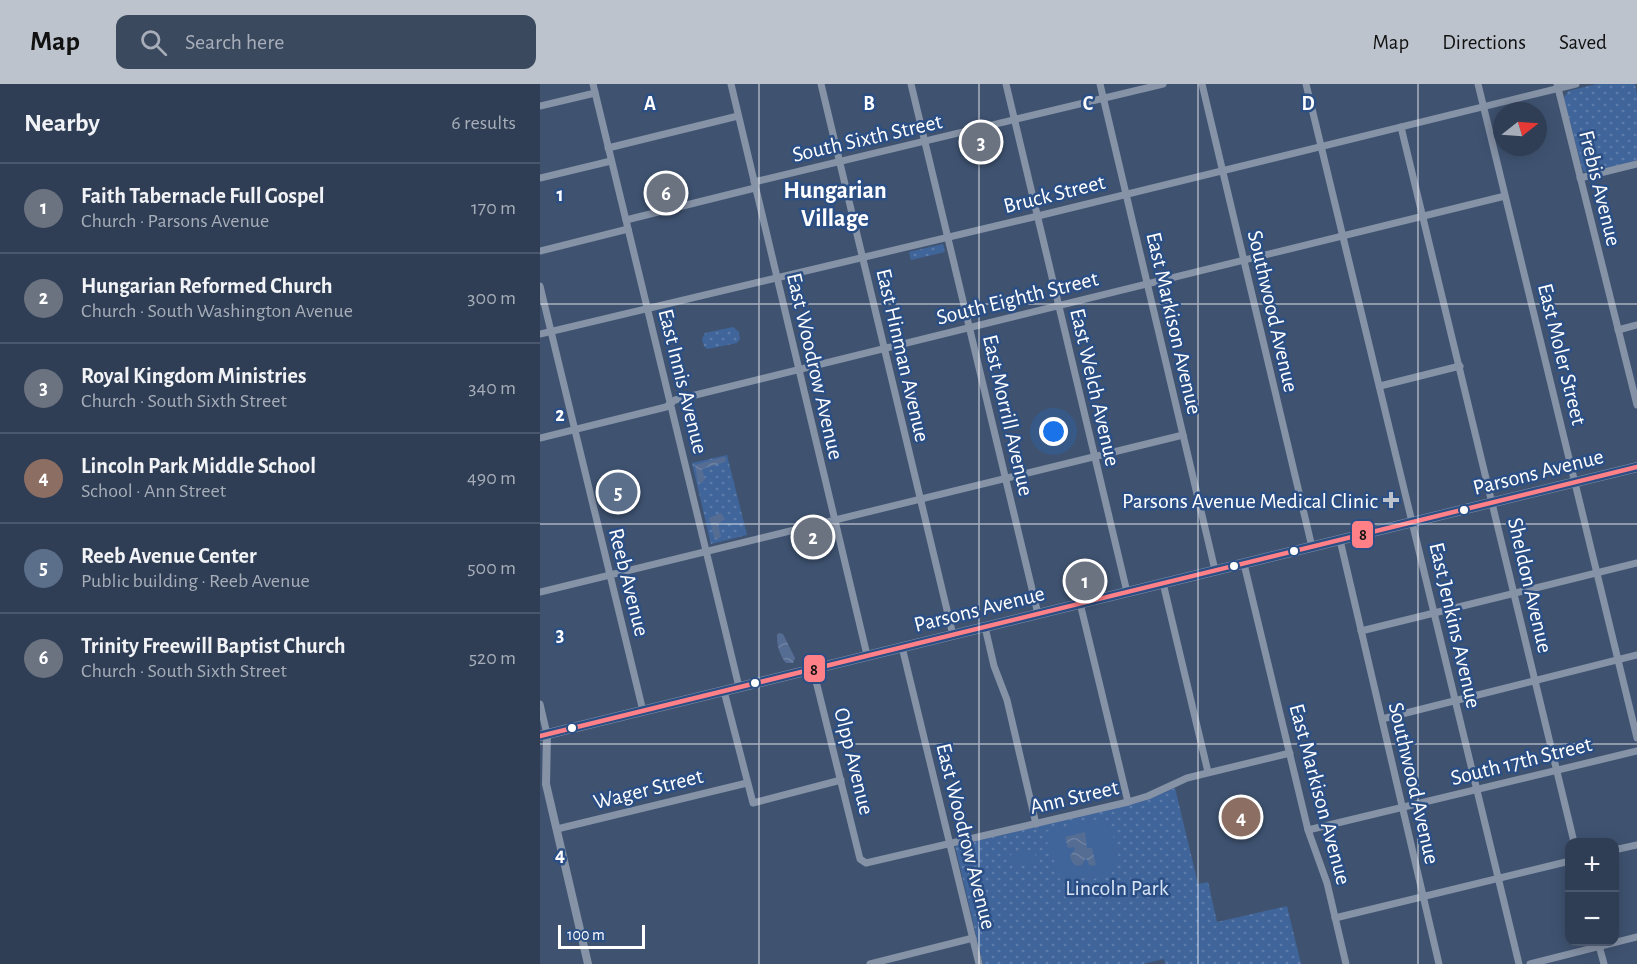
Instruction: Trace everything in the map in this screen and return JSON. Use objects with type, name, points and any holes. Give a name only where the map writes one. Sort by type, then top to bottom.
[{"type":"main road","name":"Parsons Avenue","points":[[544,735],[1637,467]]},
{"type":"street","name":"East Innis Avenue","points":[[593,84],[740,687]]},
{"type":"street","name":"East Woodrow Avenue","points":[[731,84],[867,655]]},
{"type":"street","name":"East Hinman Avenue","points":[[821,84],[953,634]]},
{"type":"street","name":"East Morrill Avenue","points":[[911,84],[1038,614]]},
{"type":"street","name":"East Welch Avenue","points":[[1006,84],[1127,592]]},
{"type":"street","name":"East Markison Avenue","points":[[1100,84],[1215,570]]},
{"type":"street","name":"South Sixth Street","points":[[626,220],[840,162],[1164,84]]},
{"type":"street","name":"Southwood Avenue","points":[[1202,84],[1312,547]]},
{"type":"street","name":"East Jenkins Avenue","points":[[1306,84],[1519,964]]},
{"type":"street","name":"East Moler Street","points":[[1478,84],[1637,738]]},
{"type":"street","name":"Bruck Street","points":[[540,334],[1322,147],[1484,107],[1557,86],[1576,84]]},
{"type":"street","name":"Frebis Avenue","points":[[1557,86],[1637,405]]},
{"type":"street","points":[[540,106],[595,95]]},
{"type":"street","points":[[608,148],[738,116]]},
{"type":"street","name":"Sheldon Avenue","points":[[1401,127],[1573,838]]},
{"type":"street","points":[[540,178],[611,160]]},
{"type":"street","points":[[1580,178],[1637,164]]},
{"type":"street","name":"South Eighth Street","points":[[540,438],[666,406],[675,400],[1505,196]]},
{"type":"street","points":[[540,251],[628,229]]},
{"type":"street","name":"Reeb Avenue","points":[[540,286],[643,711]]},
{"type":"street","points":[[1618,330],[1637,325]]},
{"type":"street","points":[[1380,386],[1460,366]]},
{"type":"street","points":[[540,592],[1094,456],[1183,437]]},
{"type":"street","name":"Southwood Avenue","points":[[1340,540],[1439,964]]},
{"type":"street","points":[[1361,631],[1637,563]]},
{"type":"street","name":"East Markison Avenue","points":[[1244,564],[1308,830],[1317,860],[1324,873],[1346,964]]},
{"type":"street","points":[[1163,583],[1208,772]]},
{"type":"street","points":[[1080,603],[1128,802]]},
{"type":"street","points":[[985,627],[994,666],[1007,700],[1036,824]]},
{"type":"street","name":"East Woodrow Avenue","points":[[902,647],[979,964]]},
{"type":"street","points":[[1382,719],[1637,655]]},
{"type":"street","name":"Olpp Avenue","points":[[813,669],[860,859],[863,862]]},
{"type":"street","points":[[724,691],[753,802],[841,780]]},
{"type":"street","points":[[540,704],[546,779],[588,964]]},
{"type":"street","name":"South 17th Street","points":[[1308,830],[1637,751]]},
{"type":"street","name":"Ann Street","points":[[863,862],[1128,802],[1148,796],[1187,778],[1290,753]]},
{"type":"street","name":"Wager Street","points":[[557,829],[747,783]]},
{"type":"street","points":[[1619,849],[1637,844]]},
{"type":"street","points":[[1335,918],[1565,862]]},
{"type":"street","points":[[1619,940],[1637,937]]},
{"type":"street","points":[[870,964],[973,938]]},
{"type":"street","points":[[1530,964],[1592,946]]},
{"type":"street","points":[[1600,946],[1604,964]]},
{"type":"green space","points":[[1597,84],[1635,84],[1637,160],[1587,173],[1582,168],[1564,98],[1568,91]]},
{"type":"green space","points":[[943,244],[945,252],[911,260],[909,252]]},
{"type":"green space","points":[[733,327],[739,332],[740,339],[737,343],[707,349],[704,346],[702,339],[705,333]]},
{"type":"green space","points":[[727,455],[747,535],[711,544],[692,463]]},
{"type":"green space","name":"Lincoln Park","points":[[1175,788],[1198,884],[1208,882],[1217,922],[1287,906],[1301,964],[1165,964],[1164,959],[1143,964],[983,964],[955,846],[1144,801]]},
{"type":"green space","points":[[1102,818],[1104,824],[1110,824],[1119,858],[1116,869],[1098,878],[1078,876],[1074,886],[1062,881],[1052,869],[1057,864],[1051,857],[1045,832]]},
{"type":"green space","points":[[1034,849],[1037,862],[1013,868],[1010,855]]},
{"type":"water","points":[[726,458],[725,462],[702,469],[705,479],[702,483],[698,483],[695,465]]},
{"type":"water","points":[[721,513],[725,519],[718,524],[721,537],[715,540],[709,518]]},
{"type":"water","points":[[779,633],[783,634],[795,658],[793,663],[786,663],[780,653],[777,639]]},
{"type":"water","points":[[1085,832],[1087,848],[1092,848],[1096,865],[1090,866],[1086,858],[1082,865],[1076,866],[1070,856],[1075,849],[1074,847],[1068,848],[1065,837]]},
{"type":"transit line","name":"8","points":[[540,736],[1637,467]]},
{"type":"place","name":"Royal Kingdom Ministries","points":[[981,142]]},
{"type":"place","name":"Trinity Freewill Baptist Church","points":[[666,193]]},
{"type":"place","name":"Reeb Avenue Center","points":[[618,492]]},
{"type":"place","name":"Parsons Avenue Medical Clinic","points":[[1391,500]]},
{"type":"place","name":"Hungarian Reformed Church","points":[[813,537]]},
{"type":"place","name":"Faith Tabernacle Full Gospel","points":[[1085,581]]},
{"type":"place","name":"Lincoln Park Middle School","points":[[1241,817]]},
{"type":"district","name":"Hungarian Village","points":[[835,204]]}]
